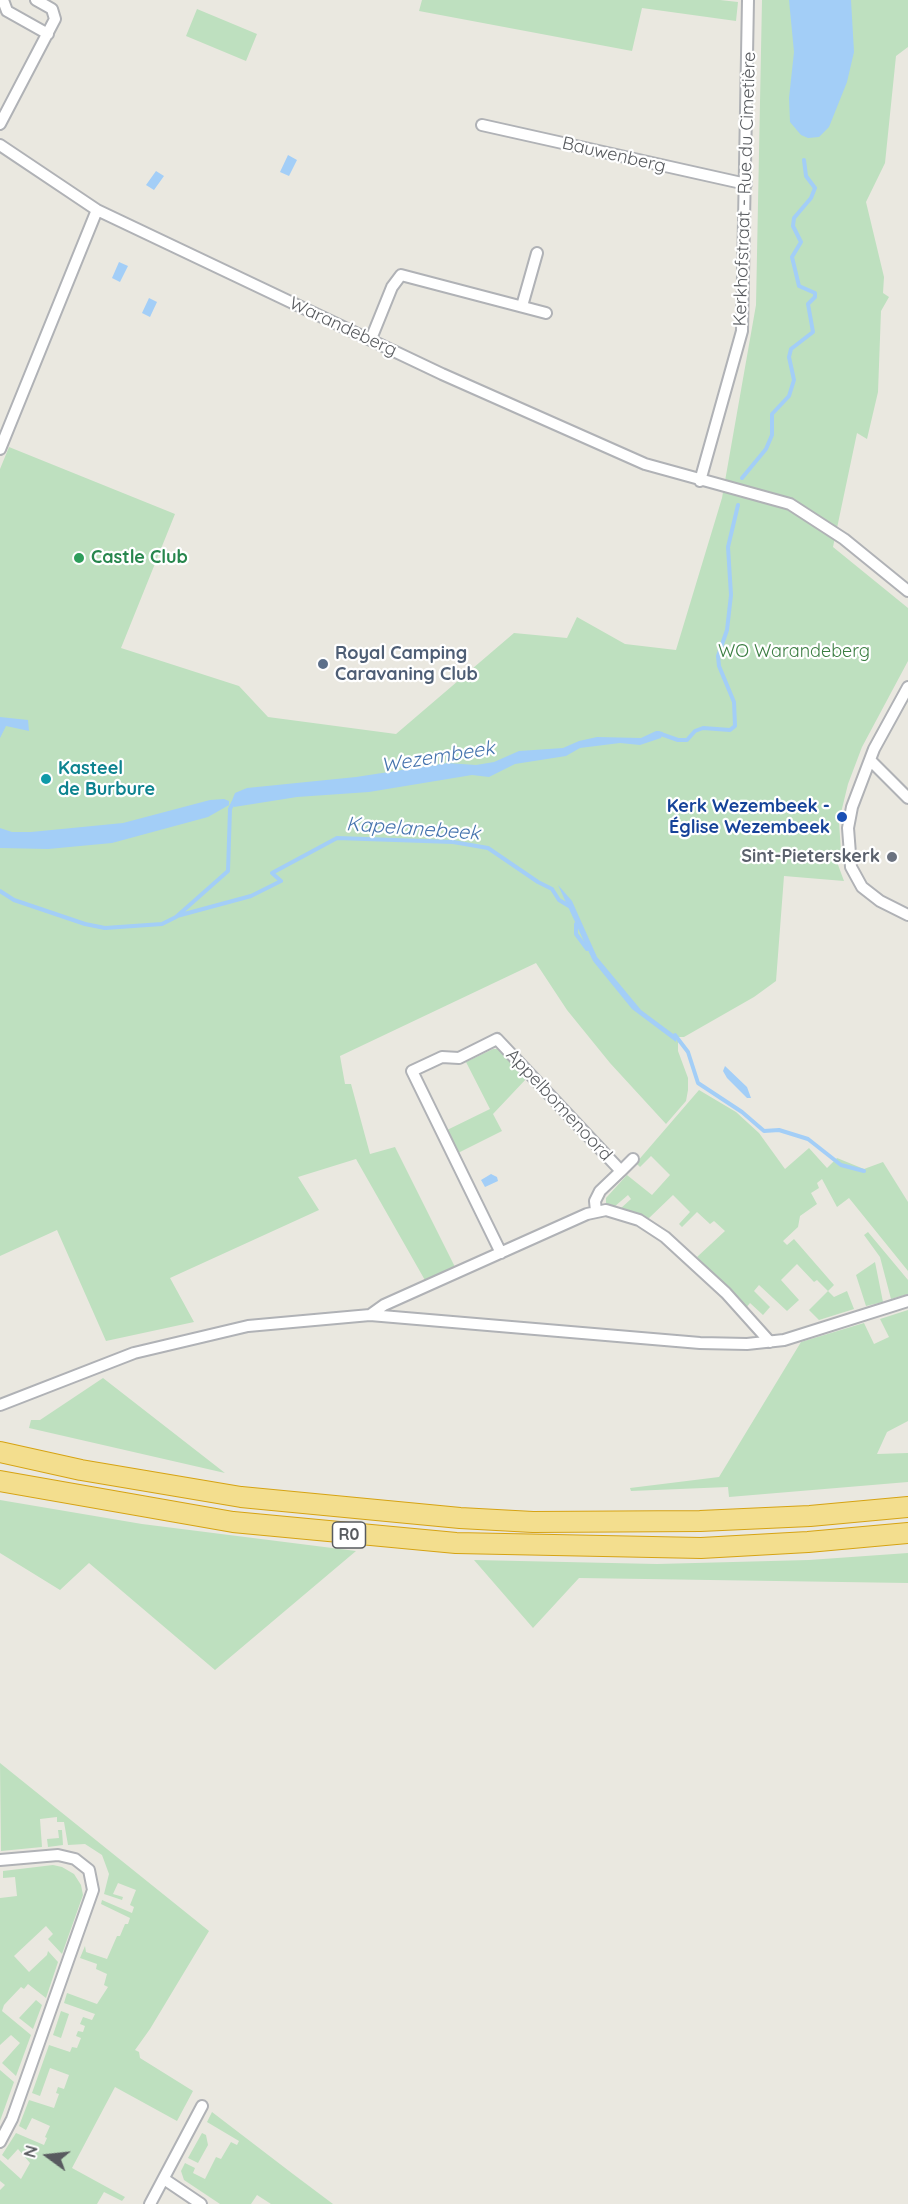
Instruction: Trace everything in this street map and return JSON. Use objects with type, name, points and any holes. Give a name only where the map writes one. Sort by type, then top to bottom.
[{"type":"highway","name":"R0","points":[[0,1452],[81,1470],[241,1497],[460,1518],[533,1522],[700,1521],[810,1516],[908,1507]]},
{"type":"highway","name":"R0","points":[[0,1481],[233,1522],[456,1543],[701,1548],[908,1533]]},
{"type":"street","points":[[3,0],[8,11],[48,34]]},
{"type":"street","points":[[0,124],[55,19],[52,9],[36,0]]},
{"type":"street","name":"Kerkhofstraat - Rue du Cimetière","points":[[700,481],[742,332],[748,0]]},
{"type":"street","name":"Bauwenberg","points":[[482,124],[746,184]]},
{"type":"street","name":"Warandeberg","points":[[0,145],[97,210],[251,285],[617,453],[700,481],[789,504],[844,539],[908,591]]},
{"type":"street","points":[[0,449],[97,210]]},
{"type":"street","points":[[522,306],[537,253]]},
{"type":"street","points":[[371,339],[392,286],[401,275],[546,313]]},
{"type":"street","points":[[908,687],[870,760],[849,818],[850,867],[869,894],[908,915]]},
{"type":"street","points":[[870,760],[908,798]]},
{"type":"street","name":"Appelbomenoord","points":[[501,1253],[412,1071],[442,1057],[459,1058],[497,1039],[621,1171]]},
{"type":"street","name":"Appelbomenoord","points":[[596,1211],[595,1201],[600,1191],[633,1159]]},
{"type":"street","points":[[370,1315],[384,1305],[596,1211],[620,1212],[653,1228],[706,1273],[770,1342]]},
{"type":"street","points":[[0,1406],[134,1353],[248,1326],[370,1315],[700,1343],[770,1342],[805,1334],[908,1301]]},
{"type":"street","points":[[0,1860],[58,1855],[75,1859],[88,1870],[92,1879],[91,1901],[12,2119],[0,2142]]},
{"type":"street","points":[[150,2204],[202,2106]]},
{"type":"street","points":[[164,2180],[201,2204]]},
{"type":"green space","points":[[422,0],[720,0],[738,2],[736,21],[642,8],[632,51],[419,11]]},
{"type":"green space","name":"WO Warandeberg","points":[[762,0],[908,0],[908,47],[896,56],[885,163],[866,202],[884,277],[883,293],[889,297],[881,311],[878,392],[867,439],[857,433],[833,547],[908,608],[908,661],[862,747],[848,784],[839,821],[841,852],[837,862],[844,881],[784,876],[776,981],[754,997],[684,1037],[677,1037],[669,1033],[678,1041],[678,1051],[688,1078],[688,1090],[686,1101],[666,1124],[610,1063],[567,1010],[536,963],[340,1056],[345,1084],[351,1084],[370,1154],[395,1147],[456,1269],[426,1282],[356,1159],[298,1177],[319,1210],[170,1278],[194,1322],[106,1341],[57,1230],[0,1256],[0,469],[9,447],[175,514],[121,648],[239,686],[268,717],[396,734],[514,633],[567,638],[577,617],[625,644],[676,650],[722,498],[756,305]]},
{"type":"green space","points":[[197,9],[257,34],[246,61],[186,36]]},
{"type":"green space","points":[[493,1049],[499,1049],[527,1078],[493,1114],[502,1131],[456,1154],[445,1131],[490,1109],[466,1062]]},
{"type":"green space","points":[[699,1090],[736,1112],[759,1133],[785,1169],[809,1148],[827,1168],[837,1158],[864,1169],[883,1162],[908,1202],[908,1271],[849,1198],[837,1207],[822,1179],[817,1183],[819,1188],[811,1193],[817,1204],[800,1216],[798,1227],[783,1241],[787,1245],[794,1239],[834,1285],[828,1291],[817,1280],[814,1282],[797,1264],[781,1280],[799,1300],[787,1311],[759,1285],[754,1291],[770,1307],[763,1315],[750,1303],[746,1308],[697,1257],[725,1231],[714,1221],[710,1224],[697,1212],[682,1227],[679,1224],[690,1212],[673,1195],[648,1219],[620,1209],[631,1199],[628,1195],[614,1207],[606,1205],[606,1198],[627,1175],[652,1195],[670,1175],[651,1156],[640,1167],[636,1163]]},
{"type":"green space","points":[[868,1232],[908,1280],[908,1294],[891,1299],[880,1257],[864,1235]]},
{"type":"green space","points":[[875,1262],[883,1302],[866,1306],[856,1275]]},
{"type":"green space","points":[[828,1291],[834,1297],[847,1291],[854,1309],[819,1320],[809,1310]]},
{"type":"green space","points":[[908,1310],[908,1421],[887,1432],[877,1454],[908,1453],[908,1482],[729,1497],[728,1487],[631,1491],[630,1488],[719,1477],[801,1342],[864,1323],[874,1344],[889,1337],[880,1319]]},
{"type":"green space","points":[[103,1378],[225,1473],[29,1428],[31,1420],[40,1420]]},
{"type":"green space","points":[[0,1500],[142,1524],[356,1551],[215,1670],[89,1563],[60,1590],[0,1553]]},
{"type":"green space","points":[[908,1553],[908,1583],[579,1578],[533,1628],[474,1560],[657,1564],[809,1560]]},
{"type":"green space","points":[[0,1763],[209,1931],[135,2050],[139,2052],[140,2058],[193,2091],[177,2121],[115,2087],[72,2168],[125,2197],[122,2201],[104,2192],[97,2204],[0,2204],[0,2190],[5,2185],[0,2181],[0,2160],[21,2179],[30,2163],[18,2149],[8,2160],[2,2155],[16,2133],[44,2145],[47,2138],[45,2137],[50,2126],[32,2118],[26,2130],[19,2126],[29,2100],[54,2108],[59,2094],[56,2093],[58,2087],[64,2089],[69,2075],[50,2068],[40,2096],[32,2093],[49,2045],[70,2052],[72,2047],[77,2048],[81,2038],[76,2036],[78,2031],[83,2032],[85,2026],[80,2024],[83,2017],[92,2020],[95,2014],[64,2003],[67,1993],[97,2004],[108,1987],[104,1985],[107,1974],[96,1969],[97,1964],[80,1958],[85,1946],[86,1952],[107,1959],[117,1936],[120,1936],[130,1918],[101,1904],[102,1900],[132,1913],[134,1907],[130,1905],[136,1890],[118,1883],[113,1894],[123,1897],[122,1900],[104,1894],[109,1874],[102,1855],[85,1844],[68,1845],[64,1822],[57,1822],[57,1817],[40,1819],[42,1847],[1,1851]]},
{"type":"green space","points":[[58,1830],[62,1830],[63,1845],[48,1847],[47,1839],[59,1838]]},
{"type":"green space","points":[[53,1865],[74,1874],[81,1885],[83,1895],[62,1954],[48,1939],[53,1934],[46,1926],[14,1956],[29,1972],[47,1955],[48,1951],[58,1962],[46,1998],[28,1984],[24,1989],[21,1987],[4,2005],[2,2011],[31,2035],[16,2076],[2,2063],[20,2043],[11,2035],[0,2045],[0,1898],[17,1896],[15,1877],[3,1878],[3,1871]]},
{"type":"green space","points":[[36,2000],[42,2005],[33,2029],[19,2018]]},
{"type":"green space","points":[[61,2011],[69,2014],[61,2038],[53,2035]]},
{"type":"green space","points":[[0,2070],[14,2082],[0,2121]]},
{"type":"green space","points":[[212,2112],[333,2204],[271,2204],[257,2195],[251,2204],[220,2204],[184,2180],[181,2171],[185,2163],[195,2168],[193,2173],[205,2179],[216,2157],[221,2159],[231,2142],[237,2145],[239,2141],[207,2122]]},
{"type":"green space","points":[[202,2133],[206,2135],[208,2145],[198,2163],[188,2158]]},
{"type":"water","points":[[789,0],[851,0],[854,52],[847,82],[829,127],[819,137],[808,138],[801,135],[790,122],[789,98],[794,52]]},
{"type":"water","points":[[288,155],[297,160],[289,176],[280,172]]},
{"type":"water","points":[[156,171],[164,176],[154,190],[146,185]]},
{"type":"water","points":[[119,262],[128,266],[120,282],[112,278]]},
{"type":"water","points":[[149,298],[157,302],[150,317],[142,313]]},
{"type":"water","points":[[0,717],[28,720],[29,731],[6,726],[0,738]]},
{"type":"water","points":[[656,731],[663,732],[661,738],[640,745],[620,743],[580,748],[566,756],[515,764],[489,777],[472,775],[369,792],[297,797],[234,807],[231,803],[235,793],[247,788],[356,777],[447,763],[476,765],[494,762],[519,751],[563,748],[597,737],[641,738]]},
{"type":"water","points":[[210,800],[229,801],[229,805],[208,817],[112,843],[48,849],[0,848],[0,828],[12,832],[31,832],[123,823]]},
{"type":"water","points":[[558,885],[572,901],[597,957],[641,1010],[676,1036],[676,1042],[632,1009],[593,961]]},
{"type":"water","points":[[725,1066],[747,1087],[751,1098],[747,1098],[727,1078],[723,1071]]},
{"type":"water","points":[[491,1174],[497,1177],[498,1181],[485,1187],[481,1180]]},
{"type":"waterway","name":"Wezembeek","points":[[742,478],[766,449],[772,435],[772,414],[789,396],[794,380],[789,357],[791,349],[813,332],[808,304],[815,297],[815,293],[799,286],[792,257],[801,242],[793,226],[794,218],[811,198],[815,188],[806,176],[804,160]]},
{"type":"waterway","name":"Wezembeek","points":[[658,733],[678,740],[687,740],[695,731],[703,728],[730,730],[735,726],[734,702],[719,666],[718,656],[727,630],[731,595],[728,547],[738,505]]},
{"type":"waterway","name":"Wezembeek","points":[[0,891],[14,900],[85,924],[105,928],[162,924],[176,917],[228,871],[230,809],[233,803]]},
{"type":"waterway","name":"Kapelanebeek","points":[[177,916],[251,896],[281,881],[272,873],[337,838],[453,842],[488,848],[552,889],[559,900],[569,906]]},
{"type":"waterway","name":"Kapelanebeek","points":[[576,924],[576,934],[587,949]]},
{"type":"waterway","name":"Kapelanebeek","points":[[675,1035],[688,1052],[698,1083],[742,1112],[764,1131],[779,1130],[808,1139],[841,1165],[864,1171]]},
{"type":"place","name":"Castle Club","points":[[79,558]]},
{"type":"place","name":"Royal Camping Caravaning Club","points":[[323,664]]},
{"type":"place","name":"Kasteel de Burbure","points":[[46,779]]},
{"type":"place","name":"Kerk Wezembeek - Église Wezembeek","points":[[842,817]]},
{"type":"place","name":"Sint-Pieterskerk","points":[[892,857]]}]
